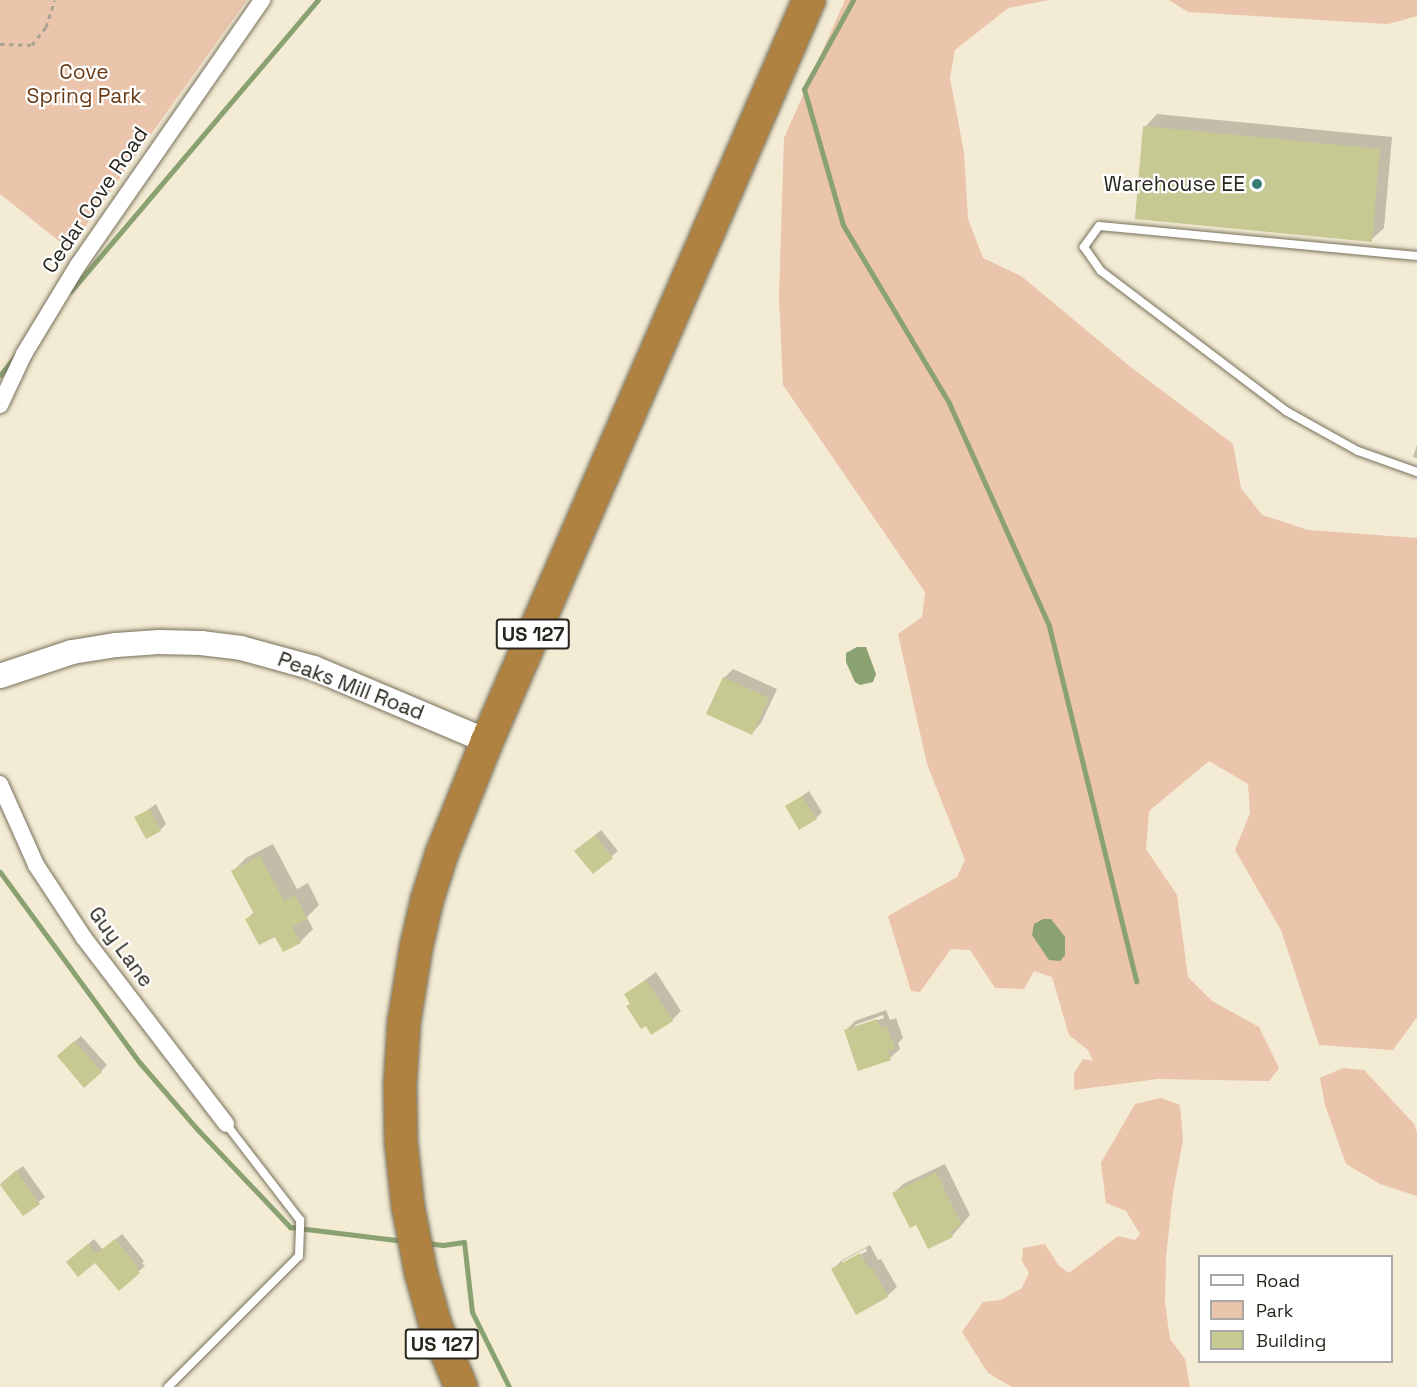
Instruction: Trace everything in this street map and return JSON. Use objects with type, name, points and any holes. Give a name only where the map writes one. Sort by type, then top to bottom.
[{"type":"highway","name":"US 127","points":[[461,1387],[436,1327],[417,1256],[401,1142],[400,1085],[408,988],[427,900],[442,853],[487,741],[809,0]]},
{"type":"street","name":"Cedar Cove Road","points":[[0,405],[24,354],[73,272],[262,0]]},
{"type":"street","name":"Peaks Mill Road","points":[[0,676],[72,652],[116,645],[201,643],[250,651],[314,668],[487,741]]},
{"type":"street","name":"Guy Lane","points":[[0,784],[36,865],[84,938],[226,1124]]},
{"type":"lane","points":[[1417,256],[1100,226],[1084,247],[1101,271],[1286,411],[1358,452],[1417,472]]},
{"type":"lane","points":[[168,1387],[299,1256],[300,1220],[226,1124]]},
{"type":"path","points":[[0,44],[32,45],[46,27],[55,0]]},
{"type":"green space","name":"Cove Spring Park","points":[[0,0],[247,0],[69,249],[0,194]]},
{"type":"green space","points":[[845,0],[1049,0],[1008,8],[955,50],[950,78],[964,153],[968,219],[983,258],[1021,276],[1128,365],[1233,444],[1241,488],[1262,515],[1308,530],[1417,538],[1417,1017],[1393,1050],[1319,1045],[1281,930],[1235,850],[1250,813],[1248,784],[1209,761],[1149,811],[1146,849],[1177,895],[1188,977],[1212,1001],[1259,1027],[1279,1068],[1269,1081],[1158,1079],[1074,1090],[1074,1073],[1083,1059],[1093,1061],[1088,1050],[1069,1035],[1052,977],[1034,971],[1024,989],[995,988],[970,950],[951,949],[920,992],[911,991],[888,916],[957,877],[965,860],[927,764],[898,634],[922,617],[925,592],[783,385],[779,297],[784,138]]},
{"type":"green space","points":[[1169,0],[1417,0],[1417,16],[1388,24],[1188,12]]},
{"type":"green space","points":[[1343,1068],[1364,1070],[1414,1124],[1417,1132],[1417,1196],[1380,1184],[1346,1164],[1325,1105],[1320,1078]]},
{"type":"green space","points":[[1161,1098],[1180,1105],[1183,1140],[1173,1192],[1166,1257],[1165,1303],[1170,1339],[1185,1359],[1190,1387],[1012,1387],[988,1373],[962,1332],[983,1302],[1001,1300],[1022,1288],[1029,1273],[1022,1261],[1023,1248],[1045,1244],[1059,1266],[1069,1273],[1118,1236],[1135,1240],[1140,1234],[1126,1211],[1106,1203],[1101,1163],[1135,1104]]},
{"type":"shaded area","points":[[857,647],[866,647],[876,674],[873,682],[860,685],[855,682],[846,662],[846,653]]},
{"type":"shaded area","points":[[1043,919],[1051,919],[1065,937],[1065,955],[1060,961],[1049,960],[1032,935],[1034,924]]},
{"type":"building","name":"Warehouse EE","points":[[1143,126],[1380,149],[1372,242],[1135,219]]},
{"type":"building","points":[[723,677],[769,698],[752,735],[706,714]]},
{"type":"building","points":[[802,796],[817,819],[799,830],[785,806]]},
{"type":"building","points":[[150,809],[161,831],[146,839],[134,817]]},
{"type":"building","points":[[595,835],[613,858],[593,874],[574,851]]},
{"type":"building","points":[[260,856],[284,901],[295,895],[307,919],[292,927],[301,943],[283,952],[275,937],[259,945],[245,919],[254,914],[231,871]]},
{"type":"building","points":[[646,980],[673,1021],[651,1035],[646,1026],[641,1029],[626,1006],[630,1004],[624,994]]},
{"type":"building","points":[[877,1019],[880,1028],[887,1026],[895,1049],[888,1051],[891,1060],[858,1071],[844,1030]]},
{"type":"building","points":[[74,1041],[102,1072],[84,1088],[57,1056]]},
{"type":"building","points":[[16,1170],[40,1204],[23,1216],[0,1185]]},
{"type":"building","points":[[936,1172],[962,1225],[950,1231],[953,1237],[928,1249],[916,1225],[910,1228],[892,1193]]},
{"type":"building","points":[[115,1239],[139,1268],[137,1269],[140,1273],[119,1291],[95,1263],[78,1277],[66,1262],[88,1244],[96,1254]]},
{"type":"building","points":[[860,1253],[869,1269],[872,1267],[888,1297],[856,1315],[831,1269]]},
{"type":"waterway","points":[[71,291],[318,0]]},
{"type":"waterway","points":[[853,0],[804,89],[843,225],[949,403],[1049,626],[1136,981]]},
{"type":"waterway","points":[[0,375],[16,355]]},
{"type":"waterway","points":[[0,872],[140,1063],[198,1130],[290,1227],[404,1241]]},
{"type":"waterway","points":[[426,1243],[443,1245],[464,1242],[472,1312],[509,1387]]},
{"type":"place","name":"Warehouse EE","points":[[1257,184]]}]
